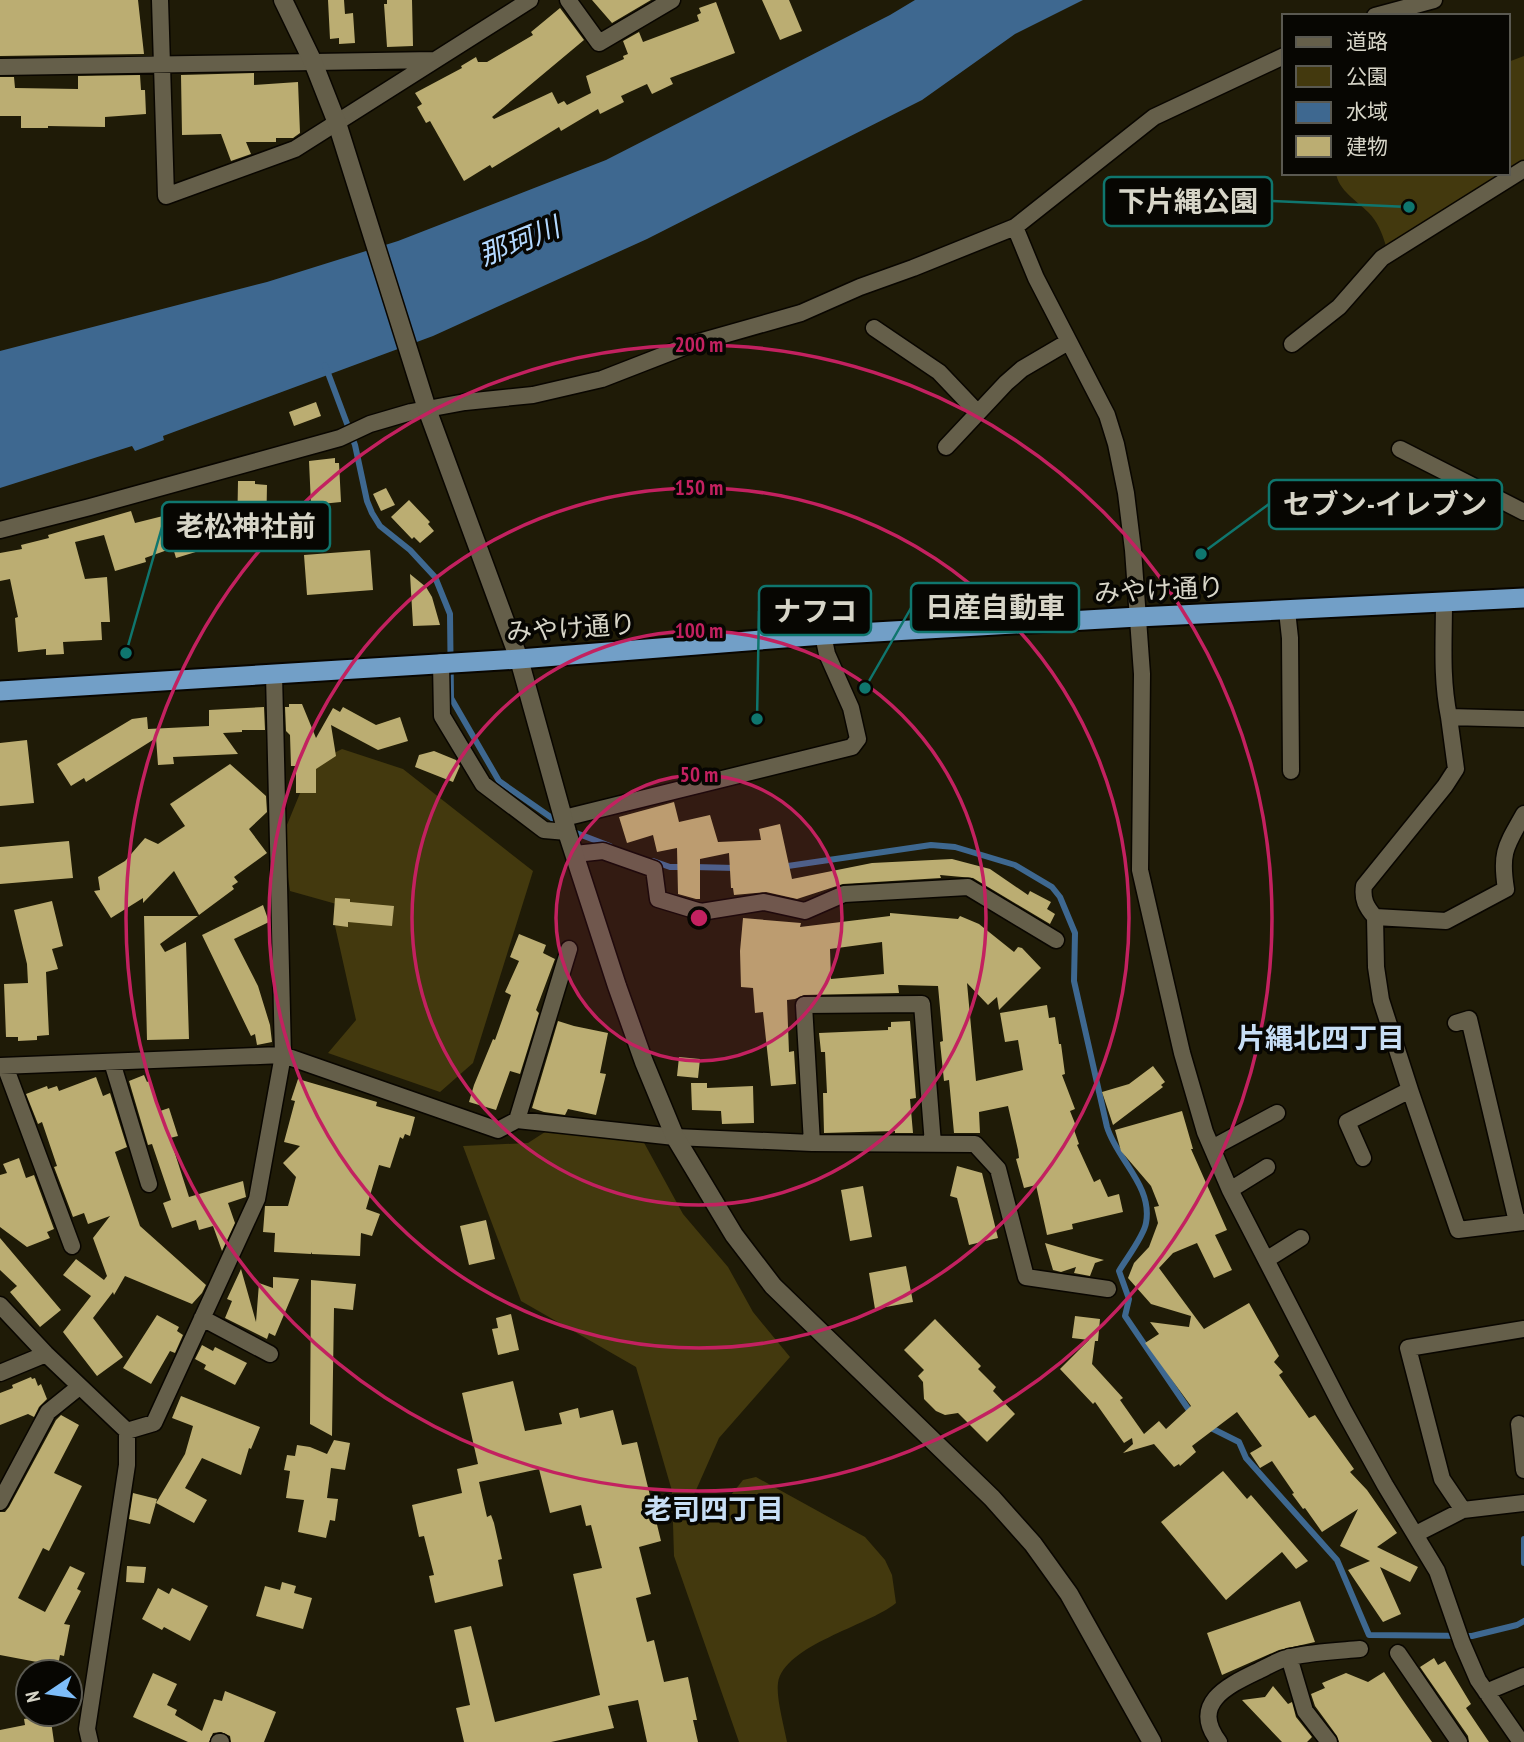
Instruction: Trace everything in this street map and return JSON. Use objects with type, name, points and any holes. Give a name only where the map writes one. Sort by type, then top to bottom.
[{"type":"highway","name":"みやけ通り","points":[[0,691],[519,659],[823,635],[1524,598]]},
{"type":"street","points":[[160,0],[166,196],[295,149],[530,0]]},
{"type":"street","points":[[283,0],[313,62],[337,123],[426,405],[519,659],[565,825],[626,1012],[675,1137],[734,1235],[773,1286],[992,1498],[1033,1544],[1069,1594],[1152,1742]]},
{"type":"street","points":[[568,0],[599,43],[672,0]]},
{"type":"street","points":[[1382,14],[1434,0]]},
{"type":"street","points":[[0,530],[340,438],[426,405],[533,395],[602,379],[692,344],[802,313],[860,287],[1015,227],[1161,113],[1282,57]]},
{"type":"street","points":[[0,66],[436,60]]},
{"type":"street","points":[[1292,344],[1339,307],[1382,258],[1524,169]]},
{"type":"street","points":[[1015,227],[1036,278],[1107,415],[1126,492],[1142,674],[1140,870],[1195,1102],[1230,1190],[1266,1260],[1344,1411],[1437,1571],[1478,1680],[1521,1742]]},
{"type":"street","points":[[874,328],[939,372],[977,412]]},
{"type":"street","points":[[946,447],[977,412],[1022,369],[1068,342]]},
{"type":"street","points":[[1400,449],[1524,512]]},
{"type":"street","points":[[1524,589],[1524,598]]},
{"type":"street","points":[[1444,601],[1442,662],[1456,769],[1364,886],[1363,897],[1368,909],[1375,916],[1446,921],[1506,889],[1502,863],[1508,842],[1524,814]]},
{"type":"street","points":[[1287,611],[1290,638],[1291,771]]},
{"type":"street","points":[[441,662],[442,716],[482,784],[544,830],[852,747],[858,739],[851,708],[831,663],[823,635]]},
{"type":"street","points":[[127,1431],[154,1423],[257,1199],[283,1055],[274,674]]},
{"type":"street","points":[[1450,718],[1524,719]]},
{"type":"street","points":[[575,854],[603,851],[654,869],[658,899],[701,912],[764,902],[805,911],[844,894],[968,887],[1056,940]]},
{"type":"street","points":[[1375,916],[1376,967],[1381,1000],[1458,1230],[1521,1222],[1469,1019],[1456,1023]]},
{"type":"street","points":[[517,1119],[569,949]]},
{"type":"street","points":[[812,1143],[804,1005],[922,1004],[933,1144]]},
{"type":"street","points":[[72,1246],[3,1066],[283,1055],[498,1130],[517,1119],[675,1137],[812,1143],[975,1144],[998,1169],[1026,1277],[1108,1290]]},
{"type":"street","points":[[112,1062],[149,1184]]},
{"type":"street","points":[[1363,1158],[1347,1122],[1410,1090]]},
{"type":"street","points":[[1212,1148],[1277,1113]]},
{"type":"street","points":[[1230,1190],[1267,1167]]},
{"type":"street","points":[[1266,1260],[1301,1238]]},
{"type":"street","points":[[0,1306],[79,1387],[127,1431],[127,1465],[87,1729],[90,1742]]},
{"type":"street","points":[[202,1318],[270,1354]]},
{"type":"street","points":[[1463,1510],[1442,1479],[1408,1348],[1524,1329]]},
{"type":"street","points":[[0,1373],[46,1354]]},
{"type":"street","points":[[0,1502],[48,1412],[79,1387]]},
{"type":"street","points":[[1519,1424],[1524,1470]]},
{"type":"street","points":[[1416,1534],[1463,1510],[1524,1503]]},
{"type":"street","points":[[1219,1742],[1213,1734],[1210,1718],[1213,1700],[1225,1687],[1289,1657],[1360,1649]]},
{"type":"street","points":[[1398,1653],[1459,1742]]},
{"type":"street","points":[[1289,1657],[1305,1711],[1329,1742]]},
{"type":"street","points":[[1486,1692],[1524,1676]]},
{"type":"green space","points":[[1524,56],[1524,161],[1510,172],[1510,61]]},
{"type":"green space","points":[[1336,175],[1505,175],[1386,246],[1374,220],[1344,190]]},
{"type":"green space","points":[[342,749],[403,769],[533,871],[473,1063],[440,1092],[328,1053],[356,1020],[335,926],[347,907],[290,891],[282,837],[312,764]]},
{"type":"green space","points":[[545,1132],[642,1139],[683,1214],[728,1267],[753,1312],[790,1357],[719,1438],[693,1497],[711,1520],[743,1480],[756,1477],[865,1537],[885,1560],[892,1575],[896,1603],[811,1647],[784,1670],[778,1689],[787,1742],[739,1742],[674,1556],[672,1491],[636,1367],[521,1301],[463,1146],[528,1143]]},
{"type":"water","name":"那珂川","points":[[915,0],[1083,0],[1015,34],[922,100],[647,239],[433,336],[163,436],[164,440],[135,451],[132,446],[0,488],[0,351],[267,282],[398,241],[606,160]]},
{"type":"building","points":[[0,0],[138,0],[144,54],[0,56]]},
{"type":"building","points":[[328,0],[344,0],[345,14],[353,13],[355,43],[339,44],[339,38],[330,39]]},
{"type":"building","points":[[387,0],[412,0],[413,46],[387,47],[384,4],[387,4]]},
{"type":"building","points":[[592,0],[651,0],[612,23]]},
{"type":"building","points":[[762,0],[789,0],[802,31],[780,40]]},
{"type":"building","points":[[716,2],[735,53],[670,78],[673,84],[652,94],[647,84],[621,96],[624,102],[600,114],[598,109],[561,131],[559,127],[492,168],[490,165],[464,181],[430,121],[426,123],[417,107],[422,104],[415,93],[462,68],[461,66],[476,57],[478,62],[487,62],[533,35],[531,32],[560,8],[584,40],[492,117],[494,119],[552,92],[558,104],[564,101],[567,105],[591,93],[586,76],[624,59],[623,56],[628,54],[623,41],[639,32],[643,42],[699,21],[699,8]]},
{"type":"building","points":[[254,73],[254,85],[298,82],[300,133],[293,138],[276,138],[276,142],[246,142],[251,154],[231,161],[221,134],[182,135],[181,75]]},
{"type":"building","points":[[140,75],[141,90],[145,90],[146,114],[105,117],[105,127],[21,128],[21,116],[0,116],[0,77],[14,77],[15,88],[78,89],[78,76]]},
{"type":"building","points":[[316,402],[321,416],[294,426],[289,412]]},
{"type":"building","points":[[335,458],[335,463],[339,463],[341,502],[311,505],[309,461]]},
{"type":"building","points":[[238,481],[255,481],[255,484],[267,485],[266,537],[237,537]]},
{"type":"building","points":[[386,488],[395,505],[381,511],[373,494]]},
{"type":"building","points":[[409,500],[430,522],[428,524],[434,531],[420,543],[414,537],[412,539],[391,517]]},
{"type":"building","points":[[131,511],[135,523],[183,511],[187,524],[191,523],[199,551],[176,558],[173,548],[145,558],[146,562],[115,571],[104,535],[75,542],[85,579],[107,577],[110,622],[101,622],[102,640],[63,642],[64,654],[46,655],[46,649],[18,652],[15,618],[18,617],[10,579],[0,581],[0,553],[22,549],[21,545],[49,538],[48,535]]},
{"type":"building","points":[[370,550],[373,590],[307,595],[304,555]]},
{"type":"building","points":[[410,574],[426,587],[432,597],[440,625],[413,626]]},
{"type":"building","points":[[289,704],[302,704],[316,738],[333,708],[340,712],[343,707],[376,725],[400,717],[408,741],[378,750],[331,725],[336,756],[316,769],[316,793],[296,793],[296,766],[291,766],[290,735],[286,731],[285,707],[289,707]]},
{"type":"building","points":[[264,707],[265,730],[223,733],[238,754],[173,757],[174,764],[158,765],[156,738],[86,782],[84,778],[71,786],[57,764],[132,719],[147,717],[148,729],[209,726],[209,710]]},
{"type":"building","points":[[27,740],[34,803],[0,806],[0,743]]},
{"type":"building","points":[[434,751],[456,760],[460,766],[453,782],[415,767],[419,755]]},
{"type":"building","points":[[230,764],[266,796],[267,812],[249,829],[267,853],[234,877],[238,882],[232,886],[234,889],[199,915],[174,871],[143,903],[143,898],[111,918],[94,891],[100,890],[98,877],[125,861],[145,838],[158,844],[185,826],[170,804]]},
{"type":"building","points":[[674,802],[679,822],[710,815],[718,842],[761,840],[759,829],[780,824],[792,879],[872,863],[952,859],[990,869],[1028,895],[1030,891],[1051,902],[1047,909],[1055,914],[1050,924],[973,878],[940,875],[941,878],[843,884],[797,899],[766,892],[734,895],[731,888],[729,853],[700,859],[700,899],[678,894],[677,848],[657,852],[653,835],[627,843],[619,817]]},
{"type":"building","points":[[69,841],[73,878],[0,884],[0,847]]},
{"type":"building","points":[[335,898],[394,906],[392,926],[348,922],[348,927],[333,925]]},
{"type":"building","points":[[52,901],[63,946],[52,949],[58,969],[46,972],[49,1035],[37,1036],[37,1040],[18,1041],[18,1037],[6,1037],[4,984],[28,983],[27,964],[14,910]]},
{"type":"building","points":[[263,905],[269,922],[234,939],[258,986],[270,1025],[272,1042],[257,1045],[255,1034],[251,1036],[202,935]]},
{"type":"building","points":[[890,913],[958,919],[960,916],[979,924],[1014,952],[1018,947],[1022,948],[1041,968],[999,1010],[997,997],[988,1005],[967,983],[976,1081],[1023,1070],[1018,1040],[1005,1042],[1000,1013],[1047,1005],[1049,1018],[1055,1017],[1065,1074],[1062,1075],[1075,1109],[1070,1111],[1076,1126],[1073,1127],[1079,1144],[1077,1145],[1094,1182],[1100,1179],[1108,1197],[1119,1194],[1123,1212],[1072,1224],[1073,1229],[1047,1235],[1036,1185],[1024,1188],[1016,1159],[1019,1158],[1018,1150],[1008,1106],[979,1112],[980,1133],[954,1133],[949,1080],[944,1081],[938,986],[898,985],[899,993],[804,995],[787,1000],[789,1052],[794,1051],[796,1084],[771,1086],[763,1012],[755,1013],[753,988],[741,987],[743,918],[801,923],[800,927],[890,916]],"holes":[[[882,942],[884,974],[831,979],[830,949]]]},
{"type":"building","points":[[144,916],[198,916],[160,944],[165,952],[186,942],[189,1039],[147,1040]]},
{"type":"building","points":[[519,934],[546,945],[543,953],[555,959],[536,1010],[539,1013],[520,1074],[510,1071],[496,1110],[469,1102],[511,995],[505,992],[519,961],[510,957]]},
{"type":"building","points":[[558,1021],[608,1033],[600,1073],[606,1074],[596,1115],[568,1109],[565,1115],[532,1108]]},
{"type":"building","points":[[910,1021],[916,1098],[910,1099],[913,1133],[824,1133],[823,1093],[827,1093],[825,1052],[821,1052],[819,1033],[888,1030],[891,1022]]},
{"type":"building","points":[[679,1057],[700,1059],[698,1078],[677,1076]]},
{"type":"building","points":[[1153,1066],[1165,1082],[1161,1085],[1163,1087],[1113,1125],[1102,1092],[1129,1084]]},
{"type":"building","points":[[144,1075],[147,1082],[149,1081],[160,1111],[169,1108],[178,1136],[170,1138],[189,1197],[243,1181],[246,1197],[228,1203],[235,1223],[222,1251],[213,1226],[199,1230],[196,1220],[172,1228],[163,1203],[171,1200],[152,1144],[148,1145],[129,1081]]},
{"type":"building","points":[[96,1077],[103,1096],[110,1093],[127,1147],[115,1152],[140,1226],[206,1285],[192,1304],[125,1276],[114,1295],[113,1292],[93,1318],[123,1357],[97,1376],[63,1332],[91,1296],[63,1275],[76,1259],[104,1280],[107,1276],[93,1238],[110,1216],[88,1224],[84,1213],[73,1217],[54,1167],[57,1166],[42,1122],[38,1124],[26,1094],[47,1086],[48,1089],[57,1086],[59,1091]]},
{"type":"building","points":[[298,1079],[377,1102],[376,1106],[415,1117],[410,1136],[405,1134],[403,1139],[400,1137],[390,1168],[379,1165],[366,1209],[380,1214],[372,1236],[361,1233],[360,1256],[274,1252],[275,1233],[263,1232],[265,1206],[288,1206],[296,1177],[283,1163],[300,1146],[284,1142],[295,1101],[291,1100]]},
{"type":"building","points":[[691,1083],[707,1083],[707,1088],[753,1086],[754,1123],[722,1124],[721,1111],[692,1110]]},
{"type":"building","points":[[1182,1111],[1191,1149],[1227,1230],[1215,1235],[1232,1270],[1214,1278],[1197,1243],[1173,1253],[1159,1268],[1204,1329],[1249,1303],[1279,1356],[1274,1362],[1283,1372],[1279,1375],[1309,1418],[1315,1415],[1354,1469],[1350,1472],[1367,1490],[1397,1533],[1377,1547],[1418,1567],[1410,1582],[1380,1567],[1401,1614],[1383,1622],[1348,1570],[1370,1561],[1340,1546],[1358,1509],[1322,1532],[1292,1494],[1294,1493],[1272,1461],[1260,1468],[1250,1453],[1262,1446],[1237,1412],[1192,1446],[1196,1452],[1180,1466],[1179,1464],[1174,1467],[1154,1444],[1123,1453],[1133,1444],[1132,1438],[1124,1443],[1095,1402],[1093,1404],[1060,1369],[1089,1340],[1072,1338],[1075,1316],[1100,1319],[1092,1364],[1123,1398],[1120,1400],[1144,1434],[1159,1421],[1166,1429],[1191,1406],[1145,1343],[1159,1334],[1150,1322],[1189,1327],[1191,1316],[1151,1304],[1128,1278],[1134,1263],[1149,1247],[1158,1223],[1154,1207],[1159,1206],[1151,1186],[1121,1151],[1115,1130]]},
{"type":"building","points":[[19,1158],[26,1178],[34,1175],[54,1229],[47,1232],[50,1238],[27,1247],[0,1227],[0,1175],[7,1173],[3,1164]]},
{"type":"building","points":[[957,1166],[982,1173],[998,1238],[969,1245],[957,1198],[950,1196]]},
{"type":"building","points":[[863,1186],[872,1237],[850,1241],[841,1190]]},
{"type":"building","points":[[486,1220],[495,1259],[469,1265],[460,1226]]},
{"type":"building","points":[[0,1238],[61,1310],[40,1327],[10,1292],[17,1286],[0,1270]]},
{"type":"building","points":[[1045,1243],[1104,1260],[1095,1263],[1090,1276],[1074,1273],[1076,1267],[1061,1272],[1053,1270]]},
{"type":"building","points":[[906,1266],[913,1302],[875,1309],[869,1273]]},
{"type":"building","points":[[241,1269],[256,1322],[259,1283],[273,1288],[273,1277],[299,1279],[275,1336],[269,1333],[267,1339],[225,1318],[232,1301],[227,1299]]},
{"type":"building","points":[[311,1280],[356,1284],[353,1310],[334,1308],[332,1436],[310,1424]]},
{"type":"building","points":[[511,1314],[519,1350],[498,1355],[492,1329],[498,1328],[496,1318]]},
{"type":"building","points":[[157,1315],[179,1327],[177,1331],[183,1335],[175,1353],[170,1351],[151,1384],[123,1368]]},
{"type":"building","points":[[935,1319],[981,1366],[978,1369],[996,1387],[993,1391],[1015,1414],[987,1442],[958,1413],[945,1415],[936,1411],[924,1399],[923,1382],[918,1376],[924,1370],[904,1350]]},
{"type":"building","points":[[202,1345],[213,1351],[215,1347],[247,1363],[235,1385],[204,1369],[206,1365],[195,1359]]},
{"type":"building","points":[[31,1377],[35,1378],[38,1386],[41,1384],[47,1399],[34,1417],[28,1414],[0,1425],[0,1393]]},
{"type":"building","points":[[513,1381],[525,1431],[562,1424],[559,1413],[578,1408],[580,1418],[613,1410],[622,1445],[637,1442],[661,1541],[639,1547],[651,1594],[636,1598],[647,1642],[654,1640],[664,1682],[688,1677],[697,1720],[693,1720],[698,1742],[647,1742],[638,1700],[608,1706],[614,1728],[551,1742],[464,1742],[456,1708],[470,1705],[454,1630],[471,1626],[495,1722],[600,1695],[573,1574],[602,1568],[591,1525],[586,1526],[581,1505],[550,1513],[539,1469],[479,1482],[487,1517],[491,1515],[494,1523],[502,1559],[498,1560],[503,1586],[435,1603],[429,1576],[434,1575],[424,1536],[419,1537],[412,1505],[462,1493],[457,1469],[478,1464],[462,1393]]},
{"type":"building","points":[[181,1396],[260,1427],[251,1449],[249,1448],[241,1475],[202,1458],[185,1488],[207,1500],[194,1523],[156,1503],[185,1454],[193,1426],[172,1418]]},
{"type":"building","points":[[61,1415],[79,1425],[54,1473],[82,1486],[49,1551],[43,1548],[18,1598],[45,1612],[70,1566],[85,1573],[77,1589],[81,1591],[64,1624],[70,1625],[64,1656],[16,1658],[0,1655],[0,1512],[5,1512],[9,1507]]},
{"type":"building","points":[[334,1440],[350,1443],[345,1470],[331,1468],[327,1498],[338,1499],[335,1521],[330,1520],[326,1538],[298,1532],[304,1500],[286,1498],[290,1471],[284,1470],[287,1455],[295,1456],[297,1445],[327,1454]]},
{"type":"building","points":[[1223,1471],[1247,1499],[1251,1495],[1308,1561],[1296,1569],[1282,1552],[1226,1600],[1161,1522]]},
{"type":"building","points":[[133,1493],[157,1499],[150,1524],[129,1519]]},
{"type":"building","points":[[127,1566],[146,1567],[144,1583],[126,1582]]},
{"type":"building","points":[[282,1582],[296,1586],[294,1593],[312,1598],[303,1629],[256,1616],[265,1586],[280,1590]]},
{"type":"building","points":[[158,1588],[169,1594],[172,1588],[208,1606],[190,1641],[142,1619]]},
{"type":"building","points":[[1300,1601],[1315,1642],[1279,1650],[1222,1675],[1207,1633]]},
{"type":"building","points":[[1434,1658],[1438,1665],[1445,1661],[1471,1704],[1466,1708],[1489,1742],[1469,1742],[1468,1736],[1420,1667]]},
{"type":"building","points":[[1384,1672],[1432,1742],[1339,1742],[1315,1706],[1311,1694],[1325,1688],[1322,1683],[1346,1673],[1368,1682]]},
{"type":"building","points":[[153,1673],[177,1684],[167,1705],[177,1710],[175,1715],[202,1731],[214,1699],[222,1701],[225,1691],[276,1712],[264,1742],[231,1742],[230,1736],[221,1732],[213,1733],[209,1742],[188,1742],[133,1717]]},
{"type":"building","points":[[1273,1686],[1288,1704],[1292,1702],[1296,1717],[1312,1737],[1307,1742],[1282,1742],[1242,1700],[1265,1697]]},
{"type":"building","points":[[14,1727],[52,1728],[54,1742],[0,1742],[0,1730]]},
{"type":"waterway","points":[[325,365],[355,445],[372,513],[380,526],[410,550],[435,577],[450,614],[451,698],[499,781],[559,823]]},
{"type":"waterway","points":[[571,831],[610,846]]},
{"type":"waterway","points":[[781,867],[931,845],[955,847],[1015,865],[1052,887],[1060,897],[1075,933],[1074,981],[1107,1127],[1139,1185],[1147,1210],[1142,1234],[1119,1271],[1129,1299],[1125,1316],[1191,1413]]},
{"type":"waterway","points":[[653,861],[670,867],[683,867]]},
{"type":"waterway","points":[[694,867],[735,868]]},
{"type":"waterway","points":[[1207,1426],[1239,1442],[1246,1458],[1337,1560],[1369,1635],[1472,1636],[1524,1621]]},
{"type":"waterway","points":[[1524,1539],[1524,1563]]},
{"type":"place","name":"下片縄公園","points":[[1409,207]]},
{"type":"place","name":"セブン-イレブン","points":[[1201,554]]},
{"type":"place","name":"老松神社前","points":[[126,653]]},
{"type":"place","name":"日産自動車","points":[[865,688]]},
{"type":"place","name":"ナフコ","points":[[757,719]]},
{"type":"district","name":"片縄北四丁目","points":[[1321,1038]]},
{"type":"district","name":"老司四丁目","points":[[714,1509]]}]
